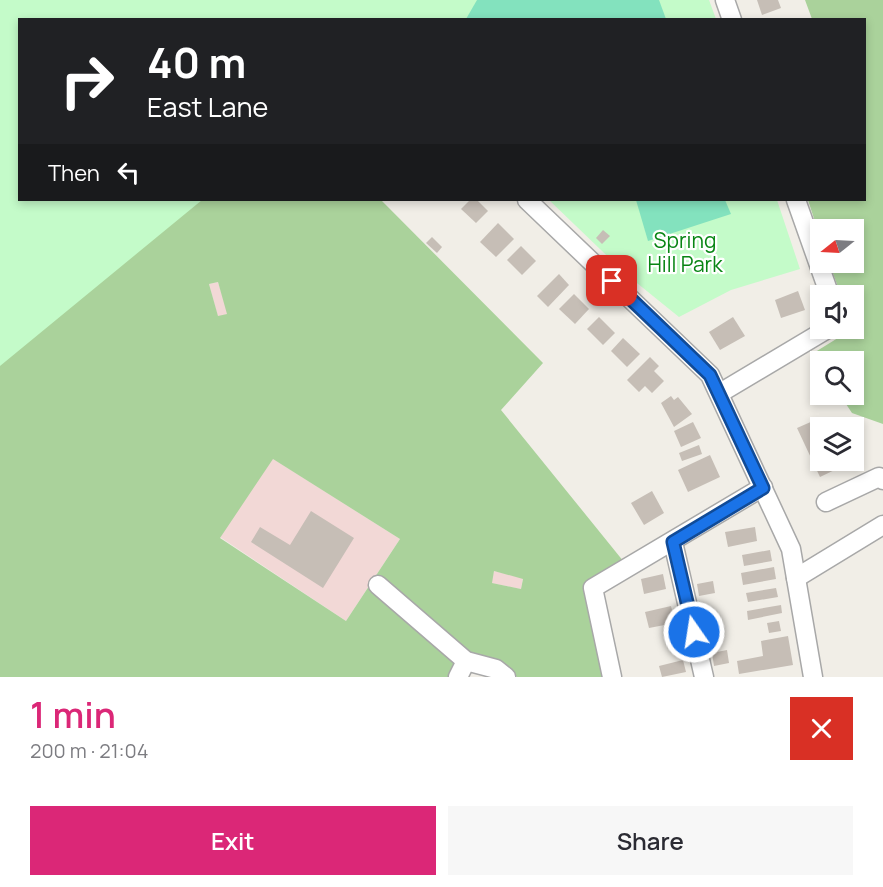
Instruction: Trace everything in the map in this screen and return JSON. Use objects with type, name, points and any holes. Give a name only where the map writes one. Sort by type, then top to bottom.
[{"type":"street","points":[[725,0],[731,18]]},
{"type":"street","points":[[528,201],[710,375],[791,549],[813,677]]},
{"type":"street","points":[[796,201],[826,285]]},
{"type":"street","points":[[720,393],[811,339]]},
{"type":"street","points":[[826,502],[870,479],[879,477],[883,480]]},
{"type":"street","points":[[612,677],[593,588],[763,488]]},
{"type":"street","points":[[796,578],[883,525]]},
{"type":"street","points":[[673,542],[704,677]]},
{"type":"street","points":[[378,585],[462,669],[496,669],[506,677]]},
{"type":"shaded area","points":[[218,282],[228,314],[218,317],[209,284]]},
{"type":"shaded area","points":[[272,458],[400,539],[346,621],[220,537]]},
{"type":"shaded area","points":[[494,571],[523,578],[521,589],[491,583]]},
{"type":"green space","points":[[0,0],[18,18],[18,201],[382,201],[543,363],[501,410],[624,562],[587,585],[606,677],[517,677],[495,660],[452,677],[0,677]],"holes":[[[218,282],[227,314],[218,316],[209,284]],[[273,459],[400,539],[346,621],[220,538]],[[494,571],[523,579],[521,589],[492,583]]]},
{"type":"green space","points":[[0,0],[709,0],[716,18],[18,18],[18,201],[201,201],[0,366]]},
{"type":"green space","points":[[477,0],[659,0],[666,18],[467,18]]},
{"type":"green space","points":[[805,0],[883,0],[883,424],[852,413],[847,405],[864,405],[864,351],[817,351],[836,339],[864,339],[864,285],[837,285],[833,273],[864,273],[864,219],[814,219],[808,201],[866,201],[866,18],[812,18]]},
{"type":"green space","name":"Spring Hill Park","points":[[550,201],[777,201],[800,269],[731,290],[679,317],[627,275]]},
{"type":"green space","points":[[636,201],[725,201],[731,214],[648,241]]},
{"type":"building","points":[[757,0],[778,0],[781,8],[762,15]]},
{"type":"building","points":[[469,201],[478,201],[488,211],[476,223],[461,209]]},
{"type":"building","points":[[498,223],[514,239],[496,257],[480,242]]},
{"type":"building","points":[[603,230],[610,236],[602,244],[596,238]]},
{"type":"building","points":[[432,237],[442,247],[437,253],[426,243]]},
{"type":"building","points":[[521,246],[536,261],[522,275],[507,260]]},
{"type":"building","points":[[559,274],[569,285],[548,307],[537,296]]},
{"type":"building","points":[[798,291],[805,310],[781,318],[775,300]]},
{"type":"building","points":[[574,294],[589,309],[575,324],[559,309]]},
{"type":"building","points":[[599,317],[615,333],[603,345],[587,329]]},
{"type":"building","points":[[733,317],[745,336],[720,350],[709,332]]},
{"type":"building","points":[[623,338],[640,354],[627,367],[611,351]]},
{"type":"building","points":[[650,357],[659,366],[654,371],[664,381],[652,393],[645,386],[639,392],[627,380]]},
{"type":"building","points":[[671,396],[674,400],[678,397],[692,414],[674,427],[661,403]]},
{"type":"building","points":[[693,422],[701,438],[681,447],[674,431]]},
{"type":"building","points":[[810,422],[810,456],[797,428]]},
{"type":"building","points":[[699,445],[702,454],[682,461],[679,453]]},
{"type":"building","points":[[710,455],[720,477],[688,492],[678,470]]},
{"type":"building","points":[[817,471],[832,471],[820,477]]},
{"type":"building","points":[[652,491],[664,513],[644,525],[631,503]]},
{"type":"building","points":[[311,511],[354,538],[323,588],[251,542],[260,527],[290,545]]},
{"type":"building","points":[[755,527],[757,541],[728,547],[725,532]]},
{"type":"building","points":[[770,550],[772,561],[744,566],[742,555]]},
{"type":"building","points":[[774,567],[776,579],[743,585],[741,573]]},
{"type":"building","points":[[663,574],[666,589],[644,594],[641,579]]},
{"type":"building","points":[[713,581],[715,593],[699,596],[697,584]]},
{"type":"building","points":[[776,588],[778,597],[748,602],[746,593]]},
{"type":"building","points":[[781,605],[782,613],[748,620],[747,611]]},
{"type":"building","points":[[671,606],[675,623],[649,628],[645,612]]},
{"type":"building","points":[[779,621],[781,631],[769,633],[767,623]]},
{"type":"building","points":[[788,636],[793,665],[739,674],[737,661],[763,656],[761,641]]},
{"type":"building","points":[[727,650],[729,663],[714,666],[712,653]]},
{"type":"building","points":[[683,660],[686,672],[662,677],[659,666]]},
{"type":"route","points":[[612,281],[710,375],[763,488],[673,542],[694,632]]}]
